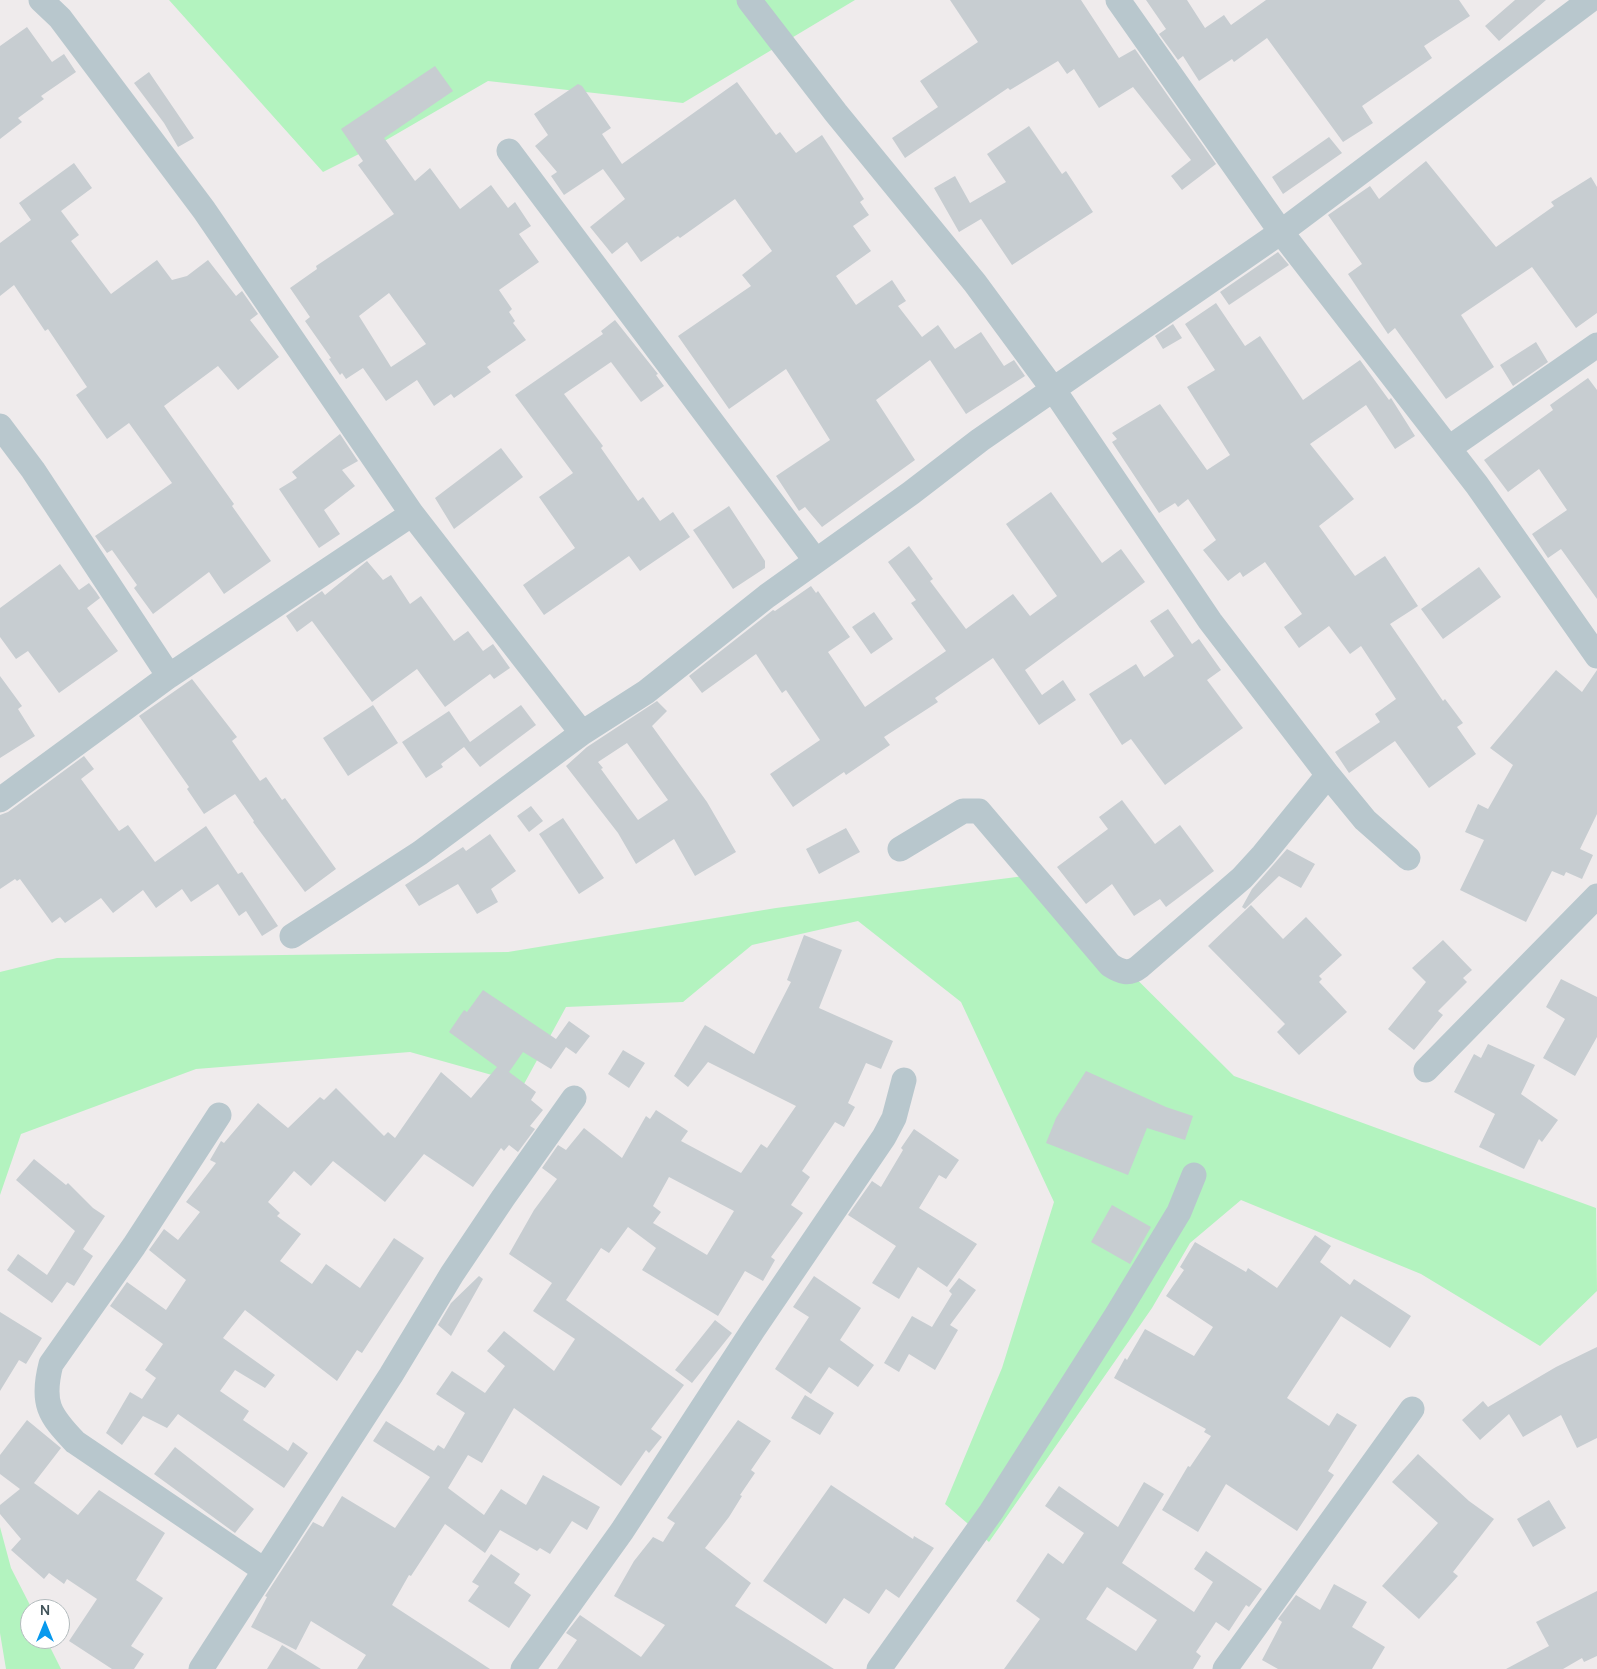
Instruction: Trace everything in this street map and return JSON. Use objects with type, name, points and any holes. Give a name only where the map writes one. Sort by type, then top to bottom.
[{"type":"street","points":[[41,0],[60,18],[204,210],[412,514],[582,733]]},
{"type":"street","points":[[749,0],[842,120],[975,283],[1053,389],[1210,621],[1328,775],[1365,820],[1408,858]]},
{"type":"street","points":[[1118,0],[1281,232],[1478,486],[1597,656]]},
{"type":"street","points":[[292,936],[420,853],[582,733],[646,692],[767,596],[911,493],[980,440],[1281,232],[1590,0]]},
{"type":"street","points":[[509,151],[816,561]]},
{"type":"street","points":[[1448,448],[1597,345]]},
{"type":"street","points":[[0,426],[33,470],[169,676]]},
{"type":"street","points":[[0,800],[169,676],[412,514]]},
{"type":"street","points":[[900,849],[963,811],[979,811],[1110,965],[1120,971],[1127,972],[1139,967],[1242,878],[1328,775]]},
{"type":"street","points":[[1426,1070],[1597,896]]},
{"type":"street","points":[[523,1669],[622,1531],[753,1330],[884,1137],[894,1118],[904,1080]]},
{"type":"street","points":[[201,1669],[391,1375],[452,1274],[574,1098]]},
{"type":"street","points":[[219,1115],[134,1246],[51,1364],[46,1385],[48,1401],[54,1420],[76,1442],[264,1570]]},
{"type":"street","points":[[879,1669],[991,1512],[1116,1316],[1179,1212],[1194,1175]]},
{"type":"street","points":[[1225,1669],[1412,1409]]},
{"type":"green space","points":[[169,0],[855,0],[683,103],[488,81],[381,143],[323,172]]},
{"type":"green space","points":[[1032,875],[1234,1076],[1596,1208],[1597,1291],[1540,1346],[1421,1274],[1241,1200],[1190,1243],[1152,1308],[989,1542],[945,1504],[1002,1368],[1054,1202],[961,1002],[858,921],[752,945],[683,1002],[566,1007],[524,1084],[410,1052],[196,1069],[21,1134],[0,1195],[0,972],[57,958],[508,952],[776,908]]},
{"type":"green space","points":[[0,1527],[11,1568],[27,1599],[20,1599],[20,1649],[51,1649],[61,1669],[6,1669],[0,1633]]},
{"type":"building","points":[[950,0],[1081,0],[1119,58],[1135,49],[1216,164],[1182,190],[1171,176],[1191,160],[1133,87],[1099,108],[1074,69],[1067,74],[1058,61],[1010,90],[1008,88],[905,158],[892,138],[938,107],[920,81],[978,42]]},
{"type":"building","points":[[1146,0],[1187,0],[1205,28],[1224,15],[1231,25],[1266,0],[1459,0],[1470,16],[1424,46],[1432,58],[1362,106],[1373,123],[1343,142],[1267,38],[1234,62],[1232,59],[1199,81],[1183,56],[1178,60],[1159,34],[1166,29]]},
{"type":"building","points":[[1515,0],[1546,0],[1499,41],[1485,26]]},
{"type":"building","points":[[27,27],[52,62],[64,54],[76,72],[41,96],[44,99],[18,118],[22,122],[0,139],[0,46]]},
{"type":"building","points":[[435,66],[453,91],[384,138],[415,181],[430,168],[460,209],[491,185],[508,208],[515,202],[531,226],[519,234],[539,262],[499,290],[512,309],[509,312],[515,321],[513,323],[526,340],[487,367],[491,372],[454,398],[451,394],[434,406],[417,380],[386,401],[363,368],[346,379],[342,373],[340,375],[329,359],[331,358],[305,321],[310,317],[290,288],[317,269],[316,266],[394,214],[358,165],[363,161],[341,129]],"holes":[[[389,293],[426,344],[391,367],[359,316]]]},
{"type":"building","points":[[149,72],[194,138],[178,147],[164,123],[134,83]]},
{"type":"building","points":[[737,82],[776,135],[780,132],[796,153],[822,135],[864,199],[860,202],[869,215],[853,226],[871,251],[836,276],[856,305],[892,280],[906,301],[898,306],[922,337],[938,325],[955,349],[981,332],[1004,366],[1014,360],[1025,376],[966,414],[930,360],[876,400],[915,460],[822,527],[805,507],[799,511],[776,476],[830,440],[786,369],[729,409],[678,336],[751,286],[742,275],[772,251],[735,199],[680,238],[678,236],[641,262],[627,242],[612,254],[590,227],[625,199],[603,169],[564,195],[551,176],[557,172],[535,146],[548,135],[534,114],[578,84],[582,86],[611,128],[602,134],[622,164]]},
{"type":"building","points":[[1029,126],[1062,174],[1066,171],[1093,212],[1012,265],[981,219],[959,232],[934,188],[955,176],[970,203],[1006,182],[987,154]]},
{"type":"building","points":[[1329,137],[1342,153],[1283,194],[1272,177]]},
{"type":"building","points":[[1426,161],[1496,247],[1554,206],[1551,202],[1591,177],[1597,187],[1597,313],[1576,328],[1532,267],[1461,315],[1494,367],[1446,399],[1395,328],[1388,334],[1348,274],[1362,264],[1328,215],[1370,186],[1379,199]]},
{"type":"building","points":[[74,163],[92,188],[61,211],[79,235],[71,241],[111,294],[157,260],[172,280],[187,276],[208,260],[236,296],[242,291],[258,314],[250,320],[279,357],[238,390],[218,366],[164,406],[234,504],[232,506],[271,561],[224,594],[209,572],[153,614],[134,588],[137,585],[112,550],[107,553],[95,536],[172,483],[129,423],[107,439],[76,395],[87,387],[48,329],[45,331],[14,285],[0,296],[0,243],[31,220],[19,203]]},
{"type":"building","points":[[1278,252],[1289,265],[1229,305],[1220,292]]},
{"type":"building","points":[[1216,303],[1245,346],[1260,336],[1303,400],[1360,360],[1389,400],[1391,398],[1415,436],[1395,449],[1366,405],[1310,444],[1354,499],[1319,526],[1355,576],[1385,556],[1418,606],[1390,624],[1443,701],[1445,699],[1463,723],[1457,727],[1476,754],[1429,788],[1395,741],[1349,773],[1335,752],[1380,722],[1375,714],[1396,699],[1361,646],[1350,654],[1329,626],[1299,648],[1284,627],[1302,614],[1265,562],[1243,577],[1240,572],[1228,581],[1203,550],[1216,540],[1188,499],[1178,507],[1175,503],[1159,513],[1112,442],[1117,439],[1112,433],[1160,404],[1207,470],[1230,455],[1187,387],[1215,370],[1185,324]]},
{"type":"building","points":[[615,320],[658,374],[656,375],[664,386],[641,402],[611,362],[564,394],[603,446],[601,448],[638,501],[643,497],[660,521],[673,512],[690,537],[640,571],[629,556],[544,615],[523,585],[575,548],[539,497],[573,473],[515,395],[603,334],[601,331]]},
{"type":"building","points":[[1173,324],[1182,338],[1163,349],[1155,336]]},
{"type":"building","points":[[1536,342],[1548,362],[1513,386],[1500,365]]},
{"type":"building","points":[[1588,378],[1597,390],[1597,599],[1561,549],[1548,558],[1532,534],[1567,510],[1539,469],[1508,492],[1484,460],[1553,410],[1550,405]]},
{"type":"building","points":[[340,434],[358,461],[342,470],[355,486],[324,510],[340,534],[319,548],[279,489],[297,478],[292,472]]},
{"type":"building","points":[[501,448],[523,477],[454,529],[435,498]]},
{"type":"building","points":[[1051,492],[1102,563],[1121,549],[1145,582],[1025,670],[1042,695],[1063,680],[1076,700],[1039,725],[993,658],[935,698],[938,702],[884,737],[890,745],[846,775],[844,772],[793,807],[770,774],[820,740],[786,690],[782,693],[756,654],[702,693],[689,676],[773,610],[775,611],[811,586],[816,593],[818,591],[850,637],[828,652],[865,707],[946,651],[911,603],[916,600],[888,562],[909,546],[933,579],[930,581],[966,629],[1013,594],[1030,616],[1057,596],[1006,524]]},
{"type":"building","points":[[729,506],[765,561],[765,568],[733,589],[693,530]]},
{"type":"building","points":[[367,561],[383,580],[391,575],[410,604],[421,596],[454,641],[468,631],[483,651],[493,644],[510,668],[494,679],[490,674],[445,707],[417,669],[372,702],[312,621],[297,632],[286,616],[322,591],[325,595]]},
{"type":"building","points":[[60,564],[79,590],[89,583],[100,598],[87,608],[118,651],[59,693],[28,651],[16,659],[0,637],[0,608]]},
{"type":"building","points":[[1479,567],[1501,597],[1443,639],[1421,609]]},
{"type":"building","points":[[1168,609],[1192,644],[1199,639],[1221,670],[1207,680],[1243,728],[1165,785],[1131,739],[1122,745],[1089,694],[1136,664],[1144,677],[1174,656],[1150,621]]},
{"type":"building","points":[[874,612],[893,639],[871,654],[852,627]]},
{"type":"building","points":[[1556,670],[1582,692],[1597,670],[1597,814],[1580,849],[1593,855],[1582,879],[1566,872],[1564,876],[1552,871],[1526,922],[1460,890],[1484,840],[1465,832],[1478,804],[1488,809],[1513,765],[1490,748]]},
{"type":"building","points":[[0,676],[22,706],[18,709],[35,736],[0,758]]},
{"type":"building","points":[[192,679],[237,737],[232,741],[260,781],[266,777],[282,800],[285,798],[336,869],[305,892],[253,822],[235,794],[204,814],[187,789],[189,787],[139,716]]},
{"type":"building","points":[[657,701],[667,711],[652,726],[707,802],[736,852],[695,876],[674,839],[636,864],[618,833],[566,766],[587,747]],"holes":[[[627,743],[668,800],[638,820],[601,769],[603,768],[598,762]]]},
{"type":"building","points":[[373,705],[398,743],[348,776],[323,738]]},
{"type":"building","points":[[521,705],[536,725],[480,767],[464,747],[441,764],[443,767],[426,778],[402,742],[449,711],[470,742]]},
{"type":"building","points":[[84,756],[94,769],[81,779],[119,831],[128,825],[155,862],[206,826],[238,874],[242,872],[278,926],[262,936],[246,911],[239,916],[218,884],[191,902],[182,889],[156,908],[143,890],[113,913],[101,898],[65,923],[60,917],[52,923],[20,879],[17,881],[15,879],[0,889],[0,815],[8,812]]},
{"type":"building","points":[[1122,800],[1155,844],[1180,825],[1214,871],[1166,907],[1160,899],[1134,916],[1112,884],[1086,904],[1057,867],[1108,829],[1099,817]]},
{"type":"building","points":[[531,806],[543,821],[529,832],[517,816]]},
{"type":"building","points":[[563,818],[604,878],[579,894],[539,834]]},
{"type":"building","points":[[846,828],[860,852],[819,874],[806,849]]},
{"type":"building","points":[[490,834],[516,871],[491,889],[498,902],[477,914],[458,884],[419,906],[405,885],[463,847],[466,851]]},
{"type":"building","points":[[1287,849],[1315,864],[1301,888],[1279,876],[1245,909],[1242,907],[1252,889]]},
{"type":"building","points":[[1251,905],[1283,939],[1306,917],[1342,955],[1319,976],[1322,979],[1319,982],[1347,1012],[1299,1055],[1277,1032],[1285,1024],[1208,946]]},
{"type":"building","points":[[804,935],[842,950],[819,1008],[893,1041],[881,1069],[866,1063],[848,1103],[855,1107],[844,1127],[835,1122],[802,1171],[810,1177],[791,1205],[803,1213],[771,1257],[775,1260],[763,1281],[745,1271],[718,1316],[642,1270],[656,1248],[628,1227],[609,1253],[601,1248],[566,1300],[684,1385],[651,1429],[662,1437],[649,1453],[646,1450],[621,1486],[514,1408],[482,1463],[468,1455],[448,1488],[484,1515],[501,1489],[526,1505],[543,1475],[600,1507],[587,1530],[572,1521],[550,1554],[540,1548],[537,1551],[500,1530],[485,1553],[445,1524],[411,1576],[409,1575],[392,1605],[490,1669],[357,1669],[366,1655],[311,1621],[296,1650],[251,1627],[267,1597],[265,1596],[313,1522],[323,1527],[342,1496],[395,1528],[430,1477],[373,1441],[386,1421],[434,1451],[438,1445],[444,1449],[465,1413],[436,1394],[452,1371],[485,1393],[505,1366],[487,1351],[504,1331],[554,1371],[575,1339],[533,1311],[552,1283],[509,1254],[534,1210],[557,1179],[542,1168],[558,1145],[566,1150],[584,1128],[622,1158],[646,1116],[650,1119],[656,1110],[688,1131],[681,1141],[741,1173],[761,1144],[767,1148],[796,1106],[708,1062],[688,1087],[674,1076],[705,1025],[754,1054],[791,982],[787,980]],"holes":[[[669,1177],[734,1211],[707,1255],[653,1223],[661,1212],[653,1206]]]},
{"type":"building","points":[[1443,940],[1472,970],[1463,978],[1467,982],[1438,1011],[1443,1015],[1414,1050],[1388,1029],[1426,982],[1412,968]]},
{"type":"building","points":[[1561,979],[1597,997],[1597,1037],[1575,1076],[1543,1058],[1565,1019],[1546,1007]]},
{"type":"building","points":[[483,990],[556,1039],[569,1021],[590,1036],[576,1054],[566,1047],[551,1069],[523,1052],[509,1072],[536,1092],[531,1100],[543,1110],[530,1126],[535,1129],[518,1152],[509,1145],[504,1151],[501,1148],[473,1187],[424,1154],[385,1202],[333,1161],[311,1186],[294,1171],[268,1202],[280,1213],[277,1216],[301,1234],[280,1261],[312,1284],[326,1264],[360,1288],[394,1238],[424,1258],[362,1353],[357,1350],[337,1381],[245,1310],[223,1338],[275,1375],[265,1388],[235,1370],[220,1391],[249,1411],[243,1420],[288,1451],[293,1442],[308,1453],[284,1488],[178,1414],[167,1428],[143,1416],[122,1445],[106,1433],[130,1392],[142,1399],[156,1378],[145,1370],[163,1344],[110,1306],[127,1282],[166,1310],[186,1280],[149,1250],[164,1229],[178,1240],[200,1212],[186,1202],[216,1163],[210,1160],[221,1141],[224,1143],[258,1103],[288,1128],[320,1097],[324,1100],[336,1088],[384,1136],[388,1132],[395,1138],[441,1072],[471,1098],[497,1067],[449,1032],[464,1010],[467,1012]]},
{"type":"building","points":[[1488,1044],[1535,1065],[1521,1094],[1558,1120],[1542,1142],[1539,1139],[1524,1169],[1479,1147],[1495,1114],[1454,1092],[1474,1054],[1481,1058]]},
{"type":"building","points":[[623,1050],[645,1063],[629,1088],[608,1074]]},
{"type":"building","points":[[1086,1071],[1166,1107],[1193,1116],[1185,1140],[1147,1128],[1128,1175],[1046,1143],[1056,1118]]},
{"type":"building","points":[[914,1129],[959,1160],[946,1179],[939,1175],[919,1208],[977,1244],[947,1287],[918,1267],[899,1299],[872,1283],[896,1246],[848,1215],[872,1181],[881,1187],[903,1150],[901,1148]]},
{"type":"building","points":[[34,1159],[66,1185],[68,1183],[93,1208],[105,1216],[83,1249],[93,1256],[74,1286],[67,1282],[52,1303],[7,1270],[18,1254],[47,1275],[75,1231],[16,1180]]},
{"type":"building","points":[[1112,1205],[1151,1227],[1130,1264],[1091,1242]]},
{"type":"building","points":[[1315,1235],[1331,1246],[1320,1262],[1350,1285],[1354,1279],[1411,1316],[1390,1348],[1341,1316],[1287,1398],[1329,1426],[1337,1413],[1357,1425],[1328,1471],[1334,1475],[1297,1531],[1226,1484],[1198,1532],[1162,1510],[1188,1466],[1190,1467],[1211,1436],[1204,1432],[1206,1429],[1114,1378],[1145,1329],[1194,1356],[1213,1327],[1166,1296],[1184,1270],[1180,1267],[1195,1242],[1246,1272],[1248,1268],[1277,1288]]},
{"type":"building","points":[[479,1276],[483,1279],[451,1336],[438,1325],[451,1303]]},
{"type":"building","points":[[814,1276],[861,1308],[840,1340],[874,1365],[858,1387],[829,1367],[811,1394],[775,1369],[809,1317],[793,1307]]},
{"type":"building","points":[[959,1278],[976,1290],[950,1325],[958,1330],[935,1370],[909,1354],[899,1372],[884,1363],[912,1316],[932,1327],[952,1294],[949,1291]]},
{"type":"building","points":[[0,1312],[42,1338],[26,1364],[19,1360],[0,1391]]},
{"type":"building","points":[[715,1320],[732,1333],[692,1383],[675,1370]]},
{"type":"building","points":[[1597,1347],[1597,1438],[1577,1448],[1561,1415],[1523,1437],[1509,1414],[1480,1440],[1462,1420],[1483,1401],[1488,1407],[1556,1367]]},
{"type":"building","points":[[805,1395],[834,1413],[820,1435],[791,1418]]},
{"type":"building","points":[[27,1420],[61,1448],[34,1483],[78,1515],[99,1490],[165,1533],[136,1580],[163,1598],[131,1646],[144,1654],[134,1669],[112,1669],[70,1642],[97,1599],[67,1579],[64,1584],[49,1573],[44,1579],[11,1550],[21,1539],[0,1514],[0,1505],[20,1489],[0,1474],[0,1455]]},
{"type":"building","points":[[738,1420],[771,1441],[751,1470],[755,1473],[740,1495],[742,1496],[729,1517],[705,1548],[751,1583],[735,1606],[834,1669],[557,1669],[577,1640],[566,1633],[580,1615],[641,1657],[665,1625],[614,1596],[634,1561],[653,1537],[663,1542],[675,1523],[667,1518]]},
{"type":"building","points":[[175,1447],[254,1509],[235,1533],[154,1474]]},
{"type":"building","points":[[1418,1454],[1469,1501],[1494,1519],[1453,1572],[1458,1576],[1419,1619],[1382,1586],[1438,1523],[1392,1482]]},
{"type":"building","points":[[1144,1482],[1164,1494],[1122,1563],[1194,1612],[1213,1582],[1194,1569],[1206,1551],[1262,1589],[1249,1607],[1246,1605],[1229,1631],[1216,1622],[1196,1652],[1201,1656],[1193,1669],[1004,1669],[1040,1619],[1016,1601],[1048,1553],[1063,1564],[1084,1533],[1045,1506],[1059,1486],[1118,1527]],"holes":[[[1107,1587],[1157,1620],[1136,1651],[1086,1619]]]},
{"type":"building","points":[[831,1485],[913,1539],[914,1536],[934,1548],[899,1598],[886,1589],[869,1614],[844,1598],[826,1624],[763,1581]]},
{"type":"building","points":[[1549,1500],[1566,1528],[1533,1547],[1517,1519]]},
{"type":"building","points":[[491,1554],[520,1574],[514,1583],[531,1595],[509,1628],[468,1601],[479,1586],[472,1582]]},
{"type":"building","points":[[1334,1584],[1367,1602],[1352,1627],[1385,1647],[1372,1669],[1278,1669],[1262,1660],[1282,1622],[1278,1619],[1296,1595],[1320,1610]]},
{"type":"building","points":[[1597,1591],[1597,1656],[1584,1662],[1582,1658],[1563,1669],[1506,1669],[1549,1646],[1536,1622]]},
{"type":"building","points":[[282,1645],[321,1669],[267,1669]]}]
